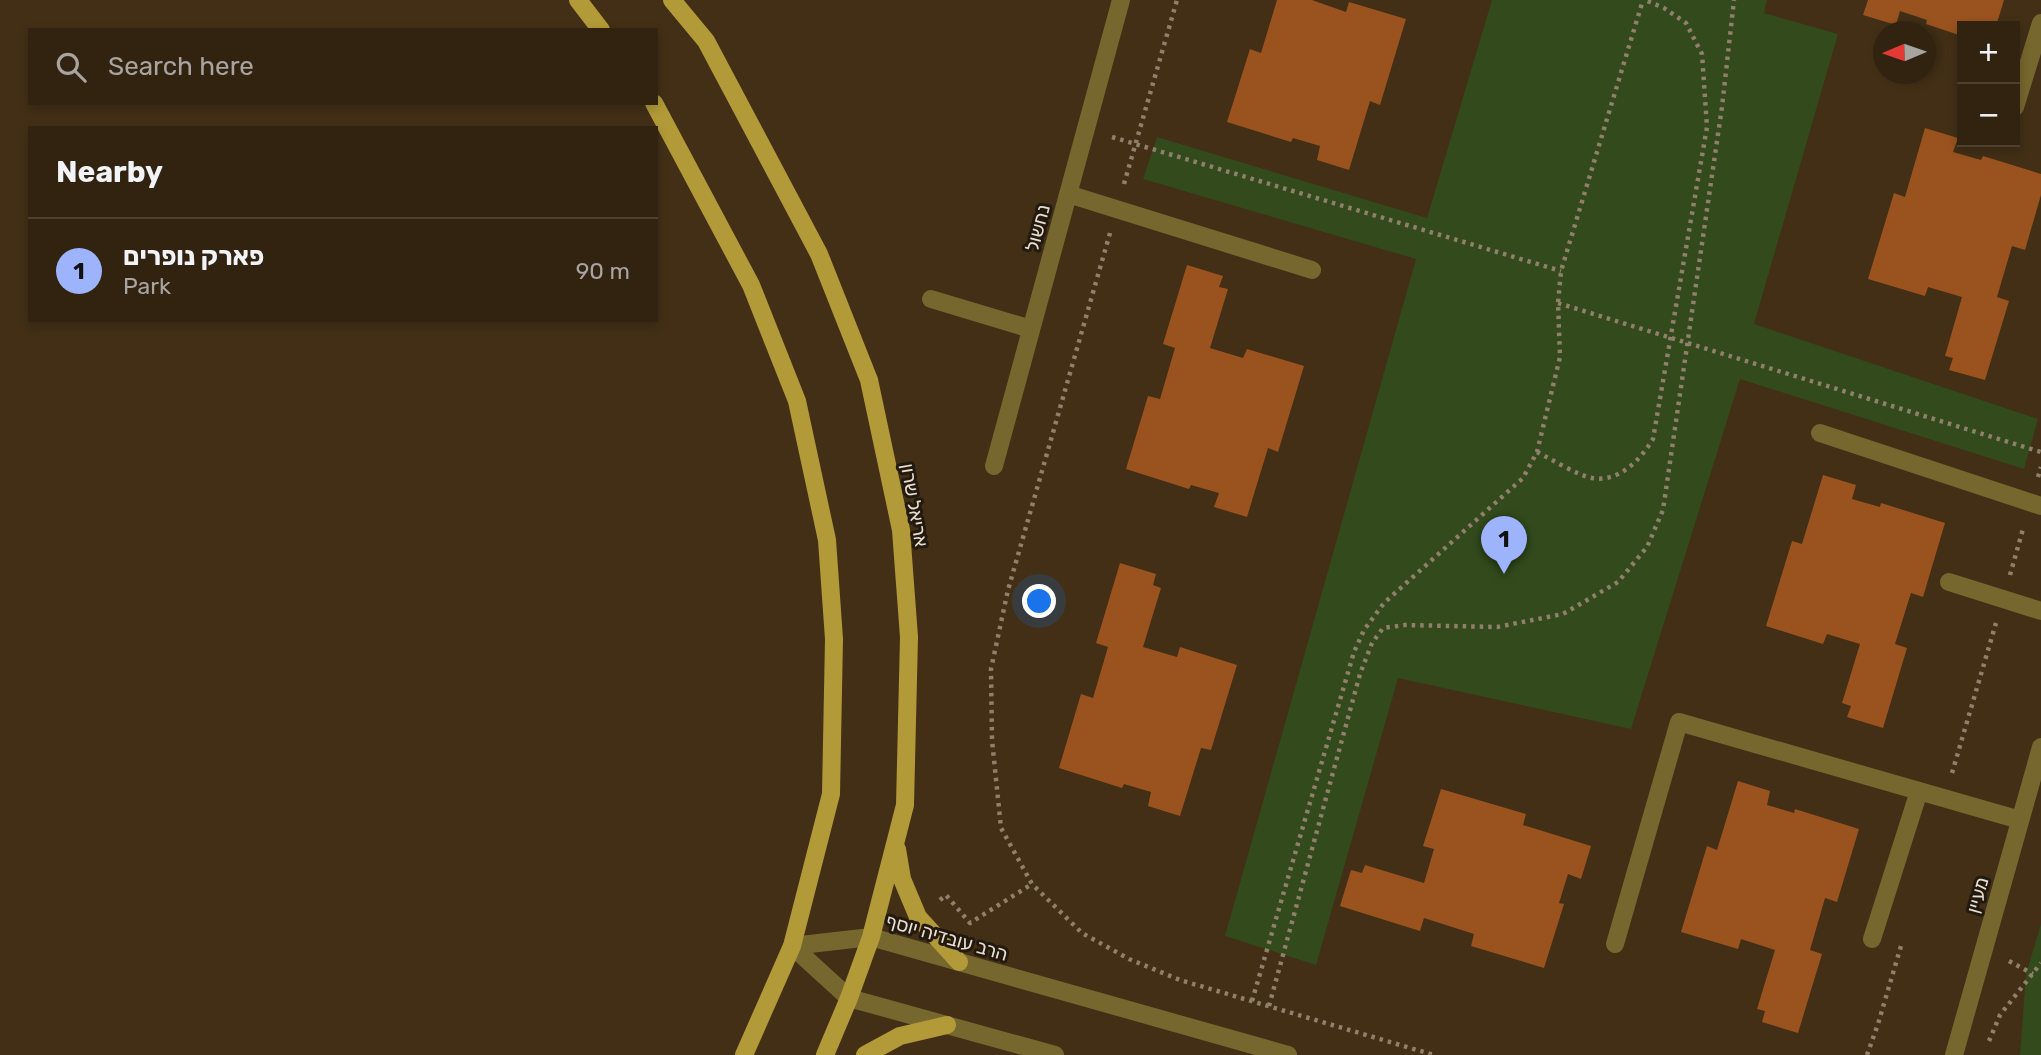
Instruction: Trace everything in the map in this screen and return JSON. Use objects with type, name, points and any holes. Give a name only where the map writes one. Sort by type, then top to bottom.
[{"type":"main road","points":[[578,0],[599,28]]},
{"type":"main road","name":"אריאל שרון","points":[[673,1],[706,41],[819,254],[869,380],[901,530],[909,637],[905,805],[871,937],[825,1055]]},
{"type":"main road","points":[[655,105],[751,285],[797,401],[827,540],[834,639],[831,794],[792,946],[744,1055]]},
{"type":"main road","points":[[896,839],[902,879],[918,917],[959,962]]},
{"type":"main road","points":[[865,1055],[900,1036],[947,1026]]},
{"type":"street","name":"נחשול","points":[[993,466],[1121,0]]},
{"type":"street","points":[[2020,91],[2041,23]]},
{"type":"street","points":[[1068,194],[1312,271]]},
{"type":"street","points":[[931,299],[1031,329]]},
{"type":"street","points":[[1820,433],[2036,504]]},
{"type":"street","points":[[1949,582],[2041,611]]},
{"type":"street","points":[[1615,944],[1679,722],[2020,820]]},
{"type":"street","name":"מעיין","points":[[1954,1055],[2041,747]]},
{"type":"street","points":[[1872,939],[1919,791]]},
{"type":"street","name":"הרב עובדיה יוסף","points":[[792,946],[871,937],[1288,1055]]},
{"type":"street","points":[[792,946],[849,998],[1055,1055]]},
{"type":"path","points":[[1177,0],[1008,590],[991,669],[992,740],[1001,828],[1032,884],[1082,933],[1129,959],[1180,980],[1434,1055]]},
{"type":"path","points":[[1252,1001],[1354,653],[1364,630],[1384,603],[1523,478],[1537,452],[1560,357],[1558,303],[1561,271],[1644,0],[1664,8],[1686,23],[1702,54],[1707,127],[1653,439],[1642,457],[1615,476],[1592,478],[1537,452]]},
{"type":"path","points":[[1269,1006],[1360,674],[1372,643],[1383,628],[1405,625],[1497,627],[1563,614],[1618,582],[1647,547],[1663,510],[1722,107],[1734,0]]},
{"type":"path","points":[[1085,129],[1561,271]]},
{"type":"path","points":[[1558,303],[2041,452]]},
{"type":"path","points":[[1944,799],[2003,599],[2036,504],[2041,467]]},
{"type":"path","points":[[918,917],[946,895],[970,923],[1032,884]]},
{"type":"path","points":[[1867,1055],[1902,945]]},
{"type":"path","points":[[1988,1045],[2000,1016],[2041,963]]},
{"type":"green space","points":[[1492,0],[1767,0],[1764,13],[1838,34],[1754,324],[2038,419],[2024,469],[1740,379],[1631,729],[1398,678],[1316,965],[1225,936],[1416,259],[1143,179],[1157,137],[1427,218]]},
{"type":"green space","points":[[2041,924],[2041,1055],[2020,1055],[2026,974]]},
{"type":"building","points":[[1277,0],[1312,0],[1346,12],[1349,2],[1406,19],[1380,105],[1370,101],[1349,170],[1317,160],[1320,146],[1293,138],[1291,142],[1227,122],[1250,49],[1261,53]]},
{"type":"building","points":[[1868,0],[2004,0],[1998,21],[1957,21],[1957,34],[1936,27],[1936,21],[1927,21],[1900,11],[1897,21],[1883,21],[1863,15]]},
{"type":"building","points":[[1925,128],[1957,138],[1953,152],[1981,160],[1983,156],[2041,174],[2041,195],[2025,250],[2012,246],[1997,297],[2009,301],[1985,380],[1949,370],[1953,358],[1945,356],[1962,297],[1928,287],[1925,296],[1868,279],[1894,193],[1905,197]]},
{"type":"building","points":[[1187,265],[1223,276],[1219,287],[1228,289],[1210,348],[1243,358],[1247,349],[1304,366],[1278,452],[1268,448],[1247,517],[1214,507],[1219,493],[1191,485],[1189,489],[1126,469],[1148,396],[1160,399],[1175,348],[1163,344]]},
{"type":"building","points":[[1823,475],[1856,485],[1852,499],[1880,507],[1881,503],[1945,523],[1923,597],[1911,593],[1895,644],[1907,648],[1883,728],[1847,717],[1851,706],[1842,703],[1860,644],[1827,634],[1823,644],[1766,626],[1792,541],[1802,544]]},
{"type":"building","points":[[1120,563],[1156,574],[1153,585],[1161,588],[1143,647],[1177,657],[1180,647],[1237,665],[1211,750],[1201,748],[1180,816],[1148,806],[1151,792],[1124,784],[1122,788],[1059,768],[1081,694],[1093,698],[1108,647],[1096,643]]},
{"type":"building","points":[[1738,781],[1770,791],[1767,805],[1794,813],[1795,809],[1859,829],[1837,902],[1825,898],[1810,950],[1822,954],[1798,1033],[1762,1022],[1765,1011],[1757,1009],[1775,950],[1741,939],[1738,949],[1681,932],[1707,846],[1717,850]]},
{"type":"building","points":[[1441,789],[1526,814],[1523,825],[1591,846],[1581,879],[1568,874],[1559,903],[1564,904],[1544,968],[1471,946],[1474,934],[1424,918],[1420,931],[1340,906],[1351,870],[1362,873],[1365,865],[1424,883],[1434,849],[1423,846]]},
{"type":"place","name":"פארק נופרים","points":[[1504,574]]}]
